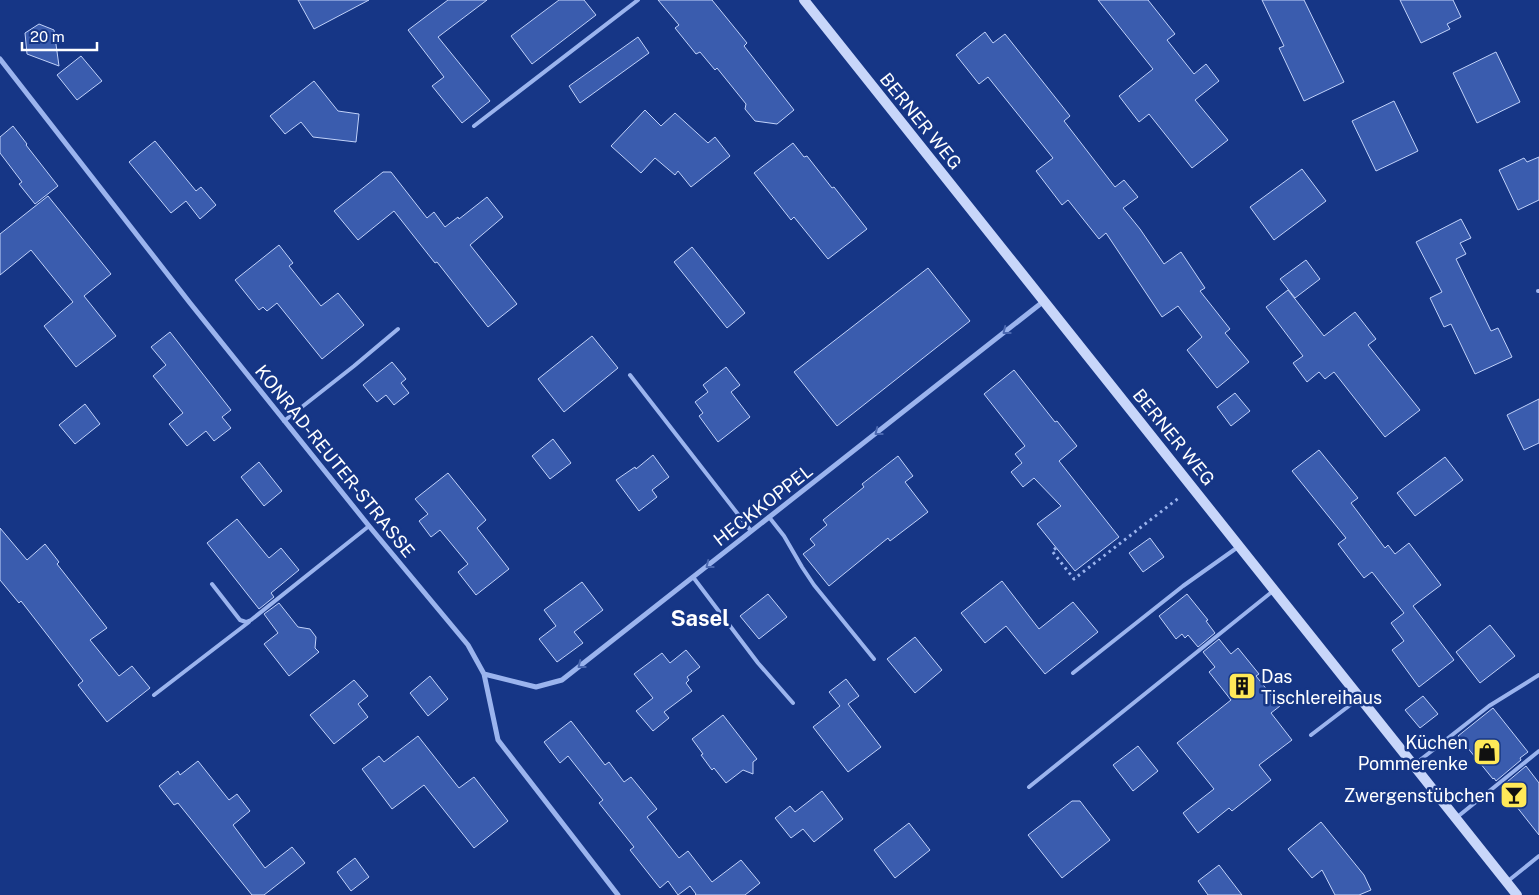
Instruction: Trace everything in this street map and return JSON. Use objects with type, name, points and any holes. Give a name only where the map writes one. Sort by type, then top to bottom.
[{"type":"street","name":"BERNER WEG","points":[[804,0],[1517,895]]},
{"type":"street","name":"KONRAD-REUTER-STRASSE","points":[[0,58],[190,303],[369,526],[468,645],[484,674],[498,740],[618,895]]},
{"type":"street","name":"HECKKOPPEL","points":[[484,674],[536,688],[562,680],[1044,301]]},
{"type":"lane","points":[[474,126],[638,0]]},
{"type":"lane","points":[[284,420],[398,329]]},
{"type":"lane","points":[[630,375],[752,531]]},
{"type":"lane","points":[[769,517],[784,536],[814,585],[874,659]]},
{"type":"lane","points":[[154,696],[369,526]]},
{"type":"lane","points":[[1073,673],[1183,586],[1240,546]]},
{"type":"lane","points":[[693,577],[758,663],[793,703]]},
{"type":"lane","points":[[212,584],[240,620],[246,622],[251,620]]},
{"type":"lane","points":[[1029,787],[1275,590]]},
{"type":"lane","points":[[1414,765],[1489,706],[1539,675]]},
{"type":"lane","points":[[1311,735],[1360,697]]},
{"type":"lane","points":[[1456,818],[1539,751]]},
{"type":"lane","points":[[1507,882],[1539,856]]},
{"type":"path","points":[[1056,548],[1052,551],[1074,579],[1193,487]]},
{"type":"building","points":[[298,0],[369,0],[314,29]]},
{"type":"building","points":[[448,0],[487,0],[438,37],[490,101],[462,123],[432,86],[444,77],[408,30]]},
{"type":"building","points":[[559,0],[584,0],[596,15],[532,64],[511,36]]},
{"type":"building","points":[[658,0],[712,0],[747,43],[744,46],[794,110],[777,124],[755,121],[745,109],[746,104],[717,68],[715,70],[700,52],[696,54],[675,28],[679,25]]},
{"type":"building","points":[[1098,0],[1148,0],[1175,34],[1167,40],[1194,74],[1206,64],[1219,81],[1195,100],[1228,140],[1192,168],[1149,114],[1139,122],[1119,96],[1153,69]]},
{"type":"building","points":[[1262,0],[1304,0],[1344,82],[1304,101],[1279,48],[1284,46]]},
{"type":"building","points":[[1400,0],[1453,0],[1461,17],[1447,24],[1450,29],[1421,43]]},
{"type":"building","points":[[39,24],[54,30],[59,66],[27,54],[25,33]]},
{"type":"building","points":[[985,32],[993,43],[1005,34],[1070,116],[1064,121],[1115,187],[1124,180],[1138,197],[1123,208],[1164,264],[1181,252],[1205,288],[1200,291],[1230,329],[1225,333],[1249,362],[1217,388],[1187,350],[1202,337],[1178,306],[1162,317],[1106,233],[1099,239],[1068,200],[1062,205],[1036,171],[1053,158],[988,77],[979,84],[956,55]]},
{"type":"building","points":[[638,37],[649,53],[580,103],[569,86]]},
{"type":"building","points":[[1496,52],[1520,102],[1477,123],[1453,73]]},
{"type":"building","points":[[81,56],[102,81],[77,100],[57,75]]},
{"type":"building","points":[[314,81],[338,111],[359,114],[356,142],[313,137],[301,122],[285,134],[270,116]]},
{"type":"building","points":[[1394,101],[1418,151],[1376,171],[1352,121]]},
{"type":"building","points":[[645,110],[661,126],[675,113],[708,143],[715,137],[730,156],[691,187],[678,171],[675,175],[655,158],[641,173],[611,146]]},
{"type":"building","points":[[13,126],[58,186],[35,204],[19,184],[22,182],[0,153],[0,137]]},
{"type":"building","points":[[155,141],[196,191],[201,187],[216,205],[200,219],[186,201],[171,213],[129,162]]},
{"type":"building","points":[[793,143],[804,157],[807,156],[832,188],[834,187],[867,229],[828,259],[794,217],[791,220],[754,173]]},
{"type":"building","points":[[1539,157],[1539,200],[1518,210],[1499,170],[1524,158],[1527,162]]},
{"type":"building","points":[[1302,169],[1326,201],[1274,240],[1250,207]]},
{"type":"building","points":[[383,172],[391,172],[427,218],[434,212],[445,227],[458,217],[459,219],[487,197],[503,217],[470,245],[517,304],[488,327],[394,211],[358,240],[334,211]]},
{"type":"building","points":[[48,196],[111,274],[84,296],[116,336],[76,367],[44,326],[73,302],[31,250],[0,275],[0,234]]},
{"type":"building","points":[[1461,219],[1471,238],[1460,243],[1466,254],[1456,259],[1491,331],[1498,328],[1512,357],[1475,374],[1451,324],[1444,327],[1430,298],[1442,292],[1416,242]]},
{"type":"building","points":[[279,245],[293,263],[289,266],[321,306],[338,293],[364,325],[322,359],[277,303],[267,311],[263,307],[259,310],[235,280]]},
{"type":"building","points":[[692,247],[745,313],[727,328],[674,262]]},
{"type":"building","points":[[1306,260],[1320,279],[1295,298],[1280,279]]},
{"type":"building","points":[[928,268],[970,321],[837,426],[794,372]]},
{"type":"building","points":[[1288,290],[1324,336],[1355,312],[1376,339],[1368,345],[1420,410],[1385,437],[1334,372],[1325,379],[1319,372],[1307,382],[1293,363],[1303,356],[1266,307]]},
{"type":"building","points":[[170,332],[231,410],[222,417],[231,428],[214,441],[206,431],[187,446],[169,424],[183,413],[153,376],[166,365],[151,347]]},
{"type":"building","points":[[592,336],[618,368],[564,412],[538,379]]},
{"type":"building","points":[[392,362],[406,379],[401,383],[409,393],[394,405],[386,395],[377,402],[363,385]]},
{"type":"building","points":[[726,367],[740,385],[731,392],[750,417],[718,442],[699,416],[703,413],[695,402],[708,392],[703,385]]},
{"type":"building","points":[[1014,370],[1055,422],[1057,421],[1077,446],[1059,461],[1119,537],[1075,571],[1037,524],[1061,506],[1034,478],[1023,487],[1011,472],[1022,463],[1015,454],[1025,446],[984,394]]},
{"type":"building","points":[[1235,393],[1250,411],[1231,426],[1217,407]]},
{"type":"building","points":[[1539,399],[1539,443],[1524,450],[1507,415]]},
{"type":"building","points":[[85,404],[100,424],[75,444],[59,425]]},
{"type":"building","points":[[553,439],[571,463],[550,479],[532,456]]},
{"type":"building","points":[[1319,450],[1358,498],[1351,503],[1385,548],[1388,545],[1395,554],[1409,543],[1441,585],[1413,606],[1454,660],[1419,687],[1392,650],[1404,641],[1391,623],[1404,613],[1372,572],[1364,578],[1338,544],[1346,538],[1292,471]]},
{"type":"building","points":[[653,455],[669,477],[652,490],[657,497],[639,511],[616,480],[635,467],[636,469]]},
{"type":"building","points":[[898,456],[913,476],[905,482],[928,512],[890,541],[888,538],[829,586],[803,554],[815,545],[810,539],[827,525],[823,520],[864,487],[862,484]]},
{"type":"building","points":[[1445,457],[1463,480],[1415,516],[1397,493]]},
{"type":"building","points":[[259,462],[282,491],[264,506],[241,477]]},
{"type":"building","points":[[448,473],[486,520],[477,528],[509,569],[476,595],[458,572],[468,564],[440,530],[431,537],[419,521],[428,514],[415,499]]},
{"type":"building","points":[[237,519],[269,558],[281,548],[299,570],[271,593],[274,597],[259,609],[207,543]]},
{"type":"building","points":[[0,528],[27,560],[45,544],[59,562],[57,564],[107,628],[90,640],[119,676],[132,666],[150,688],[107,722],[78,685],[83,681],[21,601],[19,603],[0,580]]},
{"type":"building","points":[[1150,538],[1164,557],[1143,572],[1129,553]]},
{"type":"building","points":[[1002,581],[1039,629],[1073,602],[1098,632],[1045,674],[1006,626],[985,643],[961,613]]},
{"type":"building","points":[[582,582],[603,610],[574,632],[583,643],[557,662],[539,639],[556,626],[544,610]]},
{"type":"building","points":[[768,594],[787,617],[759,639],[740,616]]},
{"type":"building","points":[[1187,594],[1208,620],[1206,621],[1215,633],[1198,647],[1188,635],[1185,638],[1182,634],[1176,639],[1159,616]]},
{"type":"building","points":[[279,603],[298,627],[310,629],[316,637],[315,648],[319,652],[289,676],[264,644],[278,633],[264,614]]},
{"type":"building","points":[[1490,625],[1515,656],[1480,683],[1456,652]]},
{"type":"building","points":[[915,637],[942,670],[915,693],[887,659]]},
{"type":"building","points":[[1219,639],[1231,654],[1238,648],[1259,674],[1256,676],[1280,706],[1271,713],[1292,740],[1259,765],[1271,780],[1232,811],[1229,808],[1198,833],[1183,813],[1214,789],[1177,743],[1231,700],[1209,672],[1215,667],[1203,652]]},
{"type":"building","points":[[686,650],[700,667],[687,677],[689,680],[686,683],[692,691],[664,712],[669,718],[653,731],[636,711],[653,698],[634,674],[662,653],[670,663]]},
{"type":"building","points":[[430,676],[448,699],[428,716],[410,693]]},
{"type":"building","points":[[846,679],[859,696],[848,704],[881,747],[848,772],[813,727],[840,706],[829,692]]},
{"type":"building","points":[[354,680],[368,696],[358,704],[368,717],[334,744],[310,715]]},
{"type":"building","points":[[1423,696],[1438,714],[1420,728],[1405,710]]},
{"type":"building","points":[[1493,708],[1528,752],[1496,781],[1458,736]]},
{"type":"building","points":[[723,715],[757,759],[753,762],[753,774],[743,770],[726,783],[714,768],[712,770],[692,739]]},
{"type":"building","points":[[571,721],[605,765],[609,762],[624,782],[631,777],[657,809],[647,817],[679,858],[688,851],[712,882],[741,860],[760,883],[745,895],[695,895],[690,886],[678,895],[668,881],[660,888],[630,850],[634,847],[599,803],[603,800],[568,756],[560,763],[544,742]]},
{"type":"building","points":[[418,736],[459,788],[474,777],[508,821],[474,848],[424,785],[392,809],[362,769],[379,756],[384,762]]},
{"type":"building","points":[[1138,746],[1158,771],[1133,791],[1113,765]]},
{"type":"building","points":[[198,761],[229,800],[237,794],[250,811],[233,825],[265,868],[292,847],[305,863],[264,895],[252,895],[178,803],[174,805],[159,786],[178,771],[180,775]]},
{"type":"building","points":[[1526,766],[1539,783],[1539,835],[1501,787]]},
{"type":"building","points":[[822,791],[843,819],[814,842],[803,829],[791,838],[775,818],[790,806],[795,812]]},
{"type":"building","points":[[1072,801],[1080,801],[1110,840],[1062,878],[1028,835]]},
{"type":"building","points":[[1321,822],[1364,875],[1371,890],[1359,895],[1335,895],[1322,870],[1312,878],[1288,849]]},
{"type":"building","points":[[909,823],[930,850],[895,878],[874,850]]},
{"type":"building","points":[[355,858],[369,877],[351,891],[337,872]]},
{"type":"building","points":[[1219,865],[1242,895],[1208,895],[1198,881]]},
{"type":"place","name":"Das Tischlereihaus","points":[[1242,686]]},
{"type":"place","name":"Küchen Pommerenke","points":[[1487,752]]},
{"type":"place","name":"Zwergenstübchen","points":[[1514,795]]},
{"type":"district","name":"Sasel","points":[[700,618]]}]
